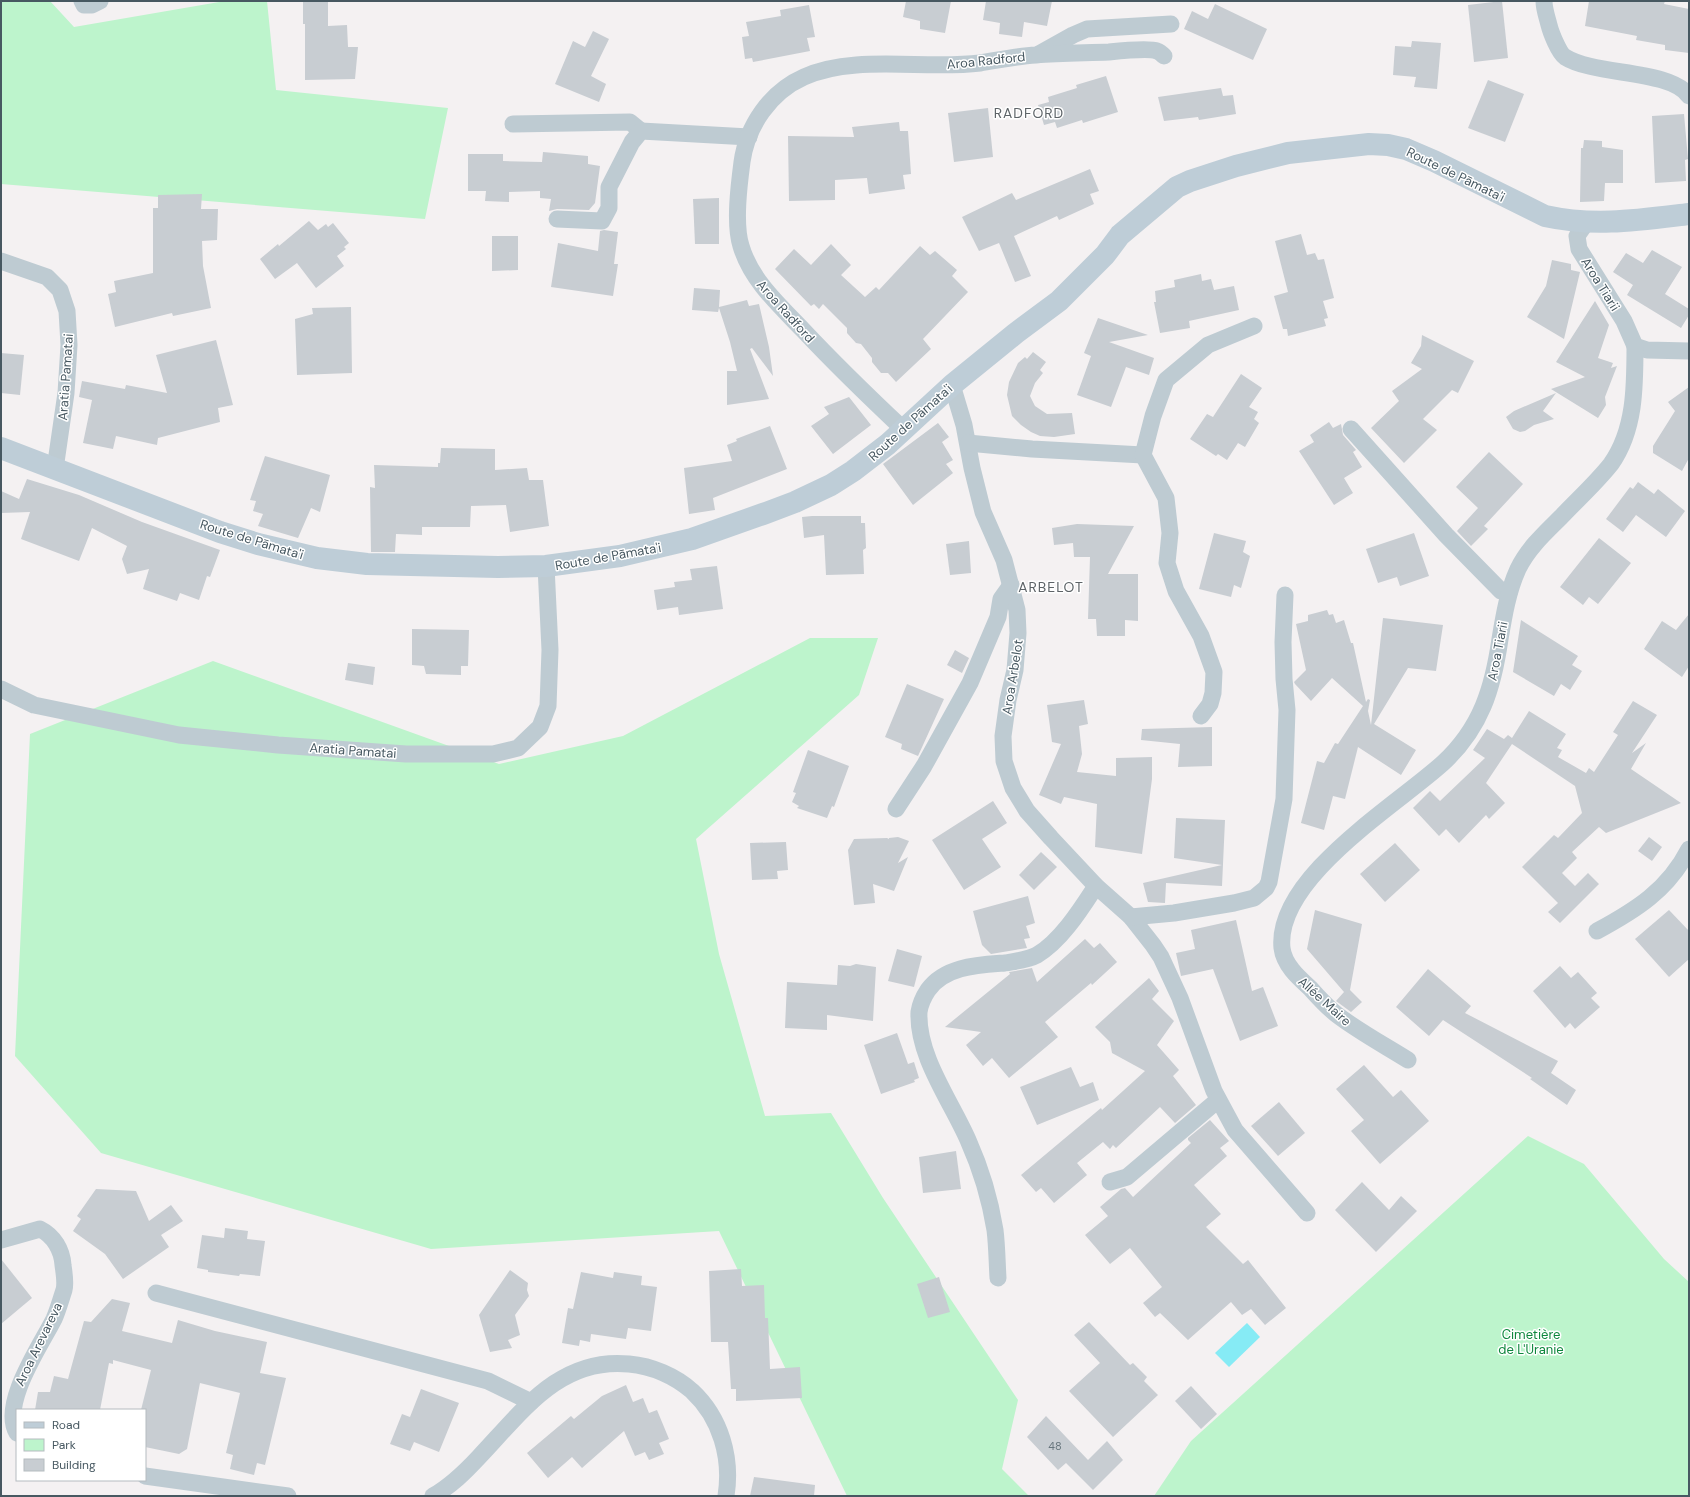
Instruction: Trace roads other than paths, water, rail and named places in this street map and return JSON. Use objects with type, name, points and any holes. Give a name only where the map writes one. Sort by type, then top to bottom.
[{"type":"main road","name":"Route de Pāmata'i","points":[[1,448],[220,532],[284,551],[317,558],[366,564],[448,567],[546,566],[620,556],[652,550],[692,539],[795,502],[831,485],[888,444],[952,385],[1016,333],[1059,301],[1105,255],[1120,235],[1177,187],[1190,181],[1236,166],[1296,152],[1369,144],[1388,145],[1406,149],[1434,161],[1545,216],[1586,223],[1624,222],[1689,214]]},
{"type":"street","points":[[82,1],[84,5],[100,1]]},
{"type":"street","points":[[1544,1],[1552,36],[1564,57],[1595,69],[1661,80],[1677,86],[1689,96]]},
{"type":"street","name":"Aroa Radford","points":[[1037,55],[1062,40],[1087,29],[1172,24]]},
{"type":"street","name":"Aroa Radford","points":[[903,430],[834,363],[794,321],[764,288],[748,265],[740,244],[738,219],[744,151],[757,120],[769,102],[784,88],[804,76],[860,64],[953,65],[1037,55],[1134,50],[1158,51],[1164,56]]},
{"type":"street","points":[[513,124],[630,122],[641,131],[749,137]]},
{"type":"street","points":[[557,219],[602,221],[609,208],[609,188],[632,142],[641,131]]},
{"type":"street","name":"Aroa Tiarii","points":[[1288,916],[1303,888],[1318,869],[1339,847],[1443,763],[1459,747],[1473,727],[1483,708],[1494,673],[1509,593],[1518,568],[1539,539],[1597,481],[1612,462],[1624,439],[1631,416],[1634,394],[1635,346],[1624,321],[1579,249],[1577,236],[1586,223]]},
{"type":"street","name":"Aratia Pamatai","points":[[1,261],[47,277],[60,290],[67,311],[69,344],[66,393],[55,469]]},
{"type":"street","points":[[1201,716],[1210,704],[1213,693],[1214,672],[1200,636],[1176,591],[1167,562],[1170,532],[1166,498],[1143,455],[1153,416],[1166,380],[1208,345],[1254,326]]},
{"type":"street","points":[[1635,346],[1647,350],[1689,351]]},
{"type":"street","name":"Aroa Arbelot","points":[[952,385],[964,426],[984,512],[1004,560],[1017,610],[1018,633],[1015,670],[1008,700],[1003,736],[1004,761],[1013,788],[1028,811],[1096,886],[1131,917],[1161,956],[1179,997],[1218,1100],[1235,1130],[1306,1213]]},
{"type":"street","points":[[1351,430],[1446,535],[1501,590],[1509,593]]},
{"type":"street","points":[[968,443],[1032,449],[1143,455]]},
{"type":"street","name":"Aratia Pamatai","points":[[1,689],[34,705],[180,735],[278,745],[406,754],[493,754],[518,748],[540,726],[548,706],[550,650],[546,566]]},
{"type":"street","points":[[896,809],[924,766],[970,683],[998,617],[1001,599],[1011,585]]},
{"type":"street","points":[[1131,917],[1174,913],[1234,903],[1254,898],[1260,891],[1266,888],[1270,877],[1284,799],[1287,737],[1283,642],[1285,595]]},
{"type":"street","points":[[1597,931],[1626,915],[1653,896],[1672,876],[1689,849]]},
{"type":"street","points":[[998,1278],[995,1231],[988,1192],[969,1141],[928,1058],[919,1030],[919,1010],[925,995],[934,983],[944,974],[965,968],[1019,961],[1036,955],[1050,945],[1072,921],[1096,886]]},
{"type":"street","name":"Allée Maire","points":[[1288,916],[1284,928],[1282,948],[1286,960],[1296,975],[1335,1013],[1408,1060]]},
{"type":"street","points":[[1110,1182],[1127,1177],[1218,1100]]},
{"type":"street","name":"Aroa Arevareva","points":[[1,1240],[40,1229],[52,1237],[63,1256],[65,1288],[54,1318],[15,1392],[6,1415],[16,1432]]},
{"type":"street","points":[[156,1293],[488,1381],[531,1402]]},
{"type":"street","points":[[433,1496],[445,1490],[462,1474],[531,1402],[550,1385],[565,1375],[597,1365],[614,1362],[643,1365],[669,1375],[691,1390],[704,1404],[717,1425],[724,1442],[728,1467],[726,1496]]},
{"type":"street","points":[[146,1476],[288,1496]]},
{"type":"water","points":[[1247,1323],[1260,1337],[1229,1367],[1215,1353]]},
{"type":"district","name":"RADFORD","points":[[1029,113]]},
{"type":"district","name":"ARBELOT","points":[[1051,587]]},
{"type":"park label","name":"Cimetière de L'Uranie","points":[[1531,1342]]}]
